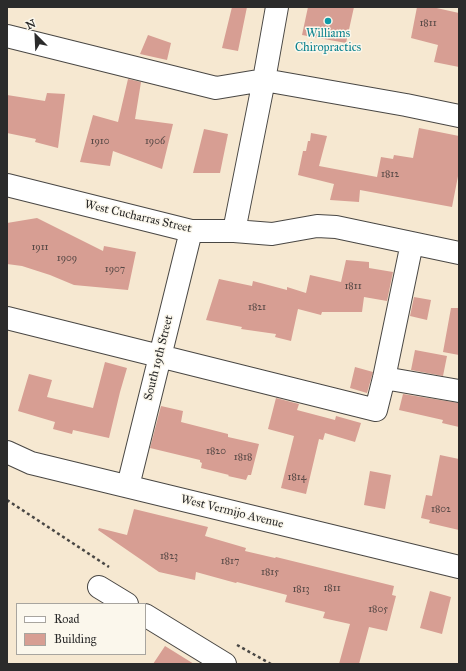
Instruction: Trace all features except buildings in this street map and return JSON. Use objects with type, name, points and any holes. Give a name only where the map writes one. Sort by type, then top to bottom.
[{"type":"street","points":[[234,231],[277,7]]},
{"type":"street","points":[[7,36],[216,88],[264,80],[459,116]]},
{"type":"street","name":"West Cucharras Street","points":[[7,185],[190,230],[272,234],[317,226],[336,226],[459,253]]},
{"type":"street","name":"South 19th Street","points":[[128,486],[190,230]]},
{"type":"street","points":[[7,318],[376,410],[412,243]]},
{"type":"street","points":[[384,378],[459,391]]},
{"type":"street","name":"West Vermijo Avenue","points":[[7,452],[31,463],[459,567]]},
{"type":"street","points":[[99,587],[124,603]]},
{"type":"street","points":[[146,616],[226,664]]},
{"type":"place","name":"Williams Chiropractics","points":[[328,21]]}]
